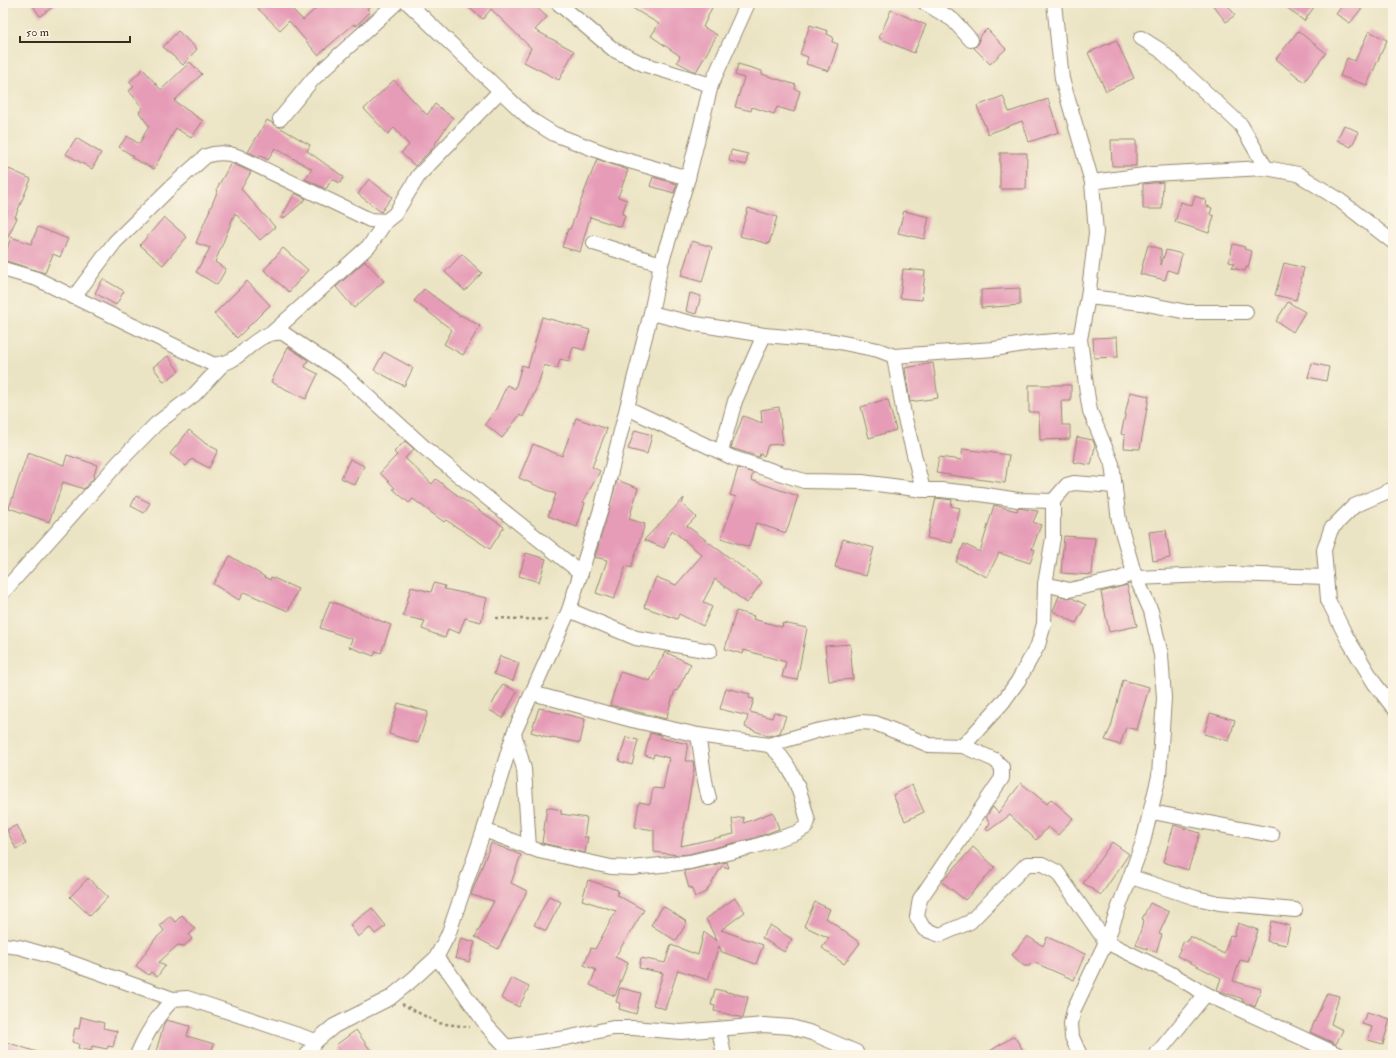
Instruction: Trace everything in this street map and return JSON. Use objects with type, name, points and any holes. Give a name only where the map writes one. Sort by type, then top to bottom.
[{"type":"street","points":[[280,119],[313,79],[396,3]]},
{"type":"street","points":[[408,3],[530,119],[554,134],[612,156],[688,178]]},
{"type":"street","points":[[558,3],[614,50],[643,64],[711,85]]},
{"type":"street","points":[[308,1055],[316,1040],[334,1026],[390,998],[436,958],[448,934],[484,830],[514,733],[567,615],[581,573],[602,506],[651,313],[661,264],[688,178],[711,85],[748,3]]},
{"type":"street","points":[[925,3],[953,20],[971,40]]},
{"type":"street","points":[[1054,3],[1062,79],[1092,182],[1096,233],[1088,297],[1080,339],[1090,411],[1112,464],[1119,521],[1136,575],[1151,611],[1161,655],[1163,691],[1159,776],[1152,812],[1131,878],[1106,942],[1074,1009],[1071,1024],[1072,1037],[1080,1055]]},
{"type":"street","points":[[1141,38],[1160,50],[1241,125],[1266,168]]},
{"type":"street","points":[[3,592],[119,462],[156,424],[194,395],[222,365],[233,360],[255,341],[273,332],[370,245],[386,221],[395,214],[419,175],[500,91]]},
{"type":"street","points":[[74,297],[115,242],[171,187],[206,156],[219,152],[236,156],[370,220],[386,221]]},
{"type":"street","points":[[1092,182],[1152,174],[1266,168],[1298,174],[1315,184],[1393,242]]},
{"type":"street","points":[[594,243],[661,264]]},
{"type":"street","points":[[3,269],[37,279],[212,364],[222,365]]},
{"type":"street","points":[[1088,297],[1142,303],[1187,312],[1246,312]]},
{"type":"street","points":[[651,313],[696,324],[764,335],[834,341],[878,350],[894,356],[994,349],[1030,342],[1080,339]]},
{"type":"street","points":[[273,332],[282,333],[291,338],[344,374],[426,449],[581,573]]},
{"type":"street","points":[[721,452],[735,401],[764,335]]},
{"type":"street","points":[[894,356],[904,414],[922,490]]},
{"type":"street","points":[[627,408],[743,462],[804,481],[862,482],[1018,500],[1053,501]]},
{"type":"street","points":[[963,746],[1003,702],[1030,663],[1038,645],[1044,624],[1045,584],[1053,538],[1053,501],[1067,486],[1074,483],[1115,486]]},
{"type":"street","points":[[1393,489],[1354,506],[1331,529],[1324,550],[1328,600],[1347,638],[1375,684],[1393,706]]},
{"type":"street","points":[[1045,584],[1069,590],[1136,575],[1230,574],[1326,577]]},
{"type":"street","points":[[567,615],[636,638],[710,651]]},
{"type":"street","points":[[532,693],[632,720],[698,735],[769,745],[816,731],[861,722],[875,723],[929,745],[963,746],[995,760],[1002,767],[1002,778],[920,900],[917,917],[924,929],[940,935],[970,922],[1027,864],[1042,864],[1057,872],[1106,942],[1168,972],[1206,994],[1340,1055]]},
{"type":"street","points":[[514,733],[524,770],[529,848]]},
{"type":"street","points":[[698,735],[703,762],[704,782],[709,798]]},
{"type":"street","points":[[484,830],[529,848],[604,866],[632,868],[690,862],[756,846],[796,833],[806,827],[808,821],[804,803],[795,780],[779,753],[769,745]]},
{"type":"street","points":[[1152,812],[1272,835]]},
{"type":"street","points":[[1131,878],[1189,896],[1219,902],[1295,910]]},
{"type":"street","points":[[3,945],[19,947],[64,960],[173,999],[187,998],[316,1040]]},
{"type":"street","points":[[436,958],[449,972],[487,1026],[510,1051],[613,1028],[681,1032],[719,1030],[764,1025],[791,1027],[812,1033],[856,1052]]},
{"type":"street","points":[[1156,1055],[1206,994]]},
{"type":"street","points":[[136,1055],[144,1038],[160,1013],[173,999]]},
{"type":"street","points":[[719,1030],[724,1055]]},
{"type":"path","points":[[496,618],[567,615]]},
{"type":"path","points":[[390,998],[438,1023],[474,1028],[487,1026]]},
{"type":"building","points":[[31,3],[58,3],[40,16]]},
{"type":"building","points":[[252,3],[286,3],[303,20],[322,3],[372,3],[367,9],[370,12],[356,26],[354,24],[318,55],[289,21],[280,30]]},
{"type":"building","points":[[463,3],[532,3],[547,17],[535,30],[574,51],[559,80],[524,62],[531,48],[491,9],[483,19]]},
{"type":"building","points":[[624,3],[714,3],[703,27],[717,35],[696,72],[677,62],[680,56],[651,36],[659,24]]},
{"type":"building","points":[[1211,3],[1226,3],[1235,15],[1226,22]]},
{"type":"building","points":[[1281,3],[1317,3],[1304,21]]},
{"type":"building","points":[[1344,3],[1366,3],[1350,23],[1336,14]]},
{"type":"building","points":[[891,10],[926,25],[914,53],[879,38]]},
{"type":"building","points":[[810,25],[828,31],[827,34],[833,37],[832,42],[838,44],[829,71],[806,64],[808,57],[800,54]]},
{"type":"building","points":[[987,29],[1006,49],[990,64],[974,48],[979,43],[979,37]]},
{"type":"building","points":[[178,31],[197,49],[183,65],[163,47]]},
{"type":"building","points":[[1298,31],[1326,53],[1304,82],[1276,59]]},
{"type":"building","points":[[1369,31],[1387,40],[1367,85],[1340,76],[1347,58],[1355,61]]},
{"type":"building","points":[[1116,40],[1134,78],[1106,91],[1088,53]]},
{"type":"building","points":[[190,62],[202,74],[174,101],[203,121],[191,138],[176,128],[154,169],[132,158],[133,156],[119,147],[127,136],[139,144],[149,126],[139,112],[143,108],[129,91],[134,87],[129,82],[143,69],[161,90]]},
{"type":"building","points":[[738,64],[762,71],[762,74],[796,85],[795,89],[800,91],[794,112],[777,107],[774,114],[752,107],[751,111],[735,107],[744,78],[735,75]]},
{"type":"building","points":[[394,80],[427,115],[435,104],[453,118],[434,145],[435,146],[415,166],[401,153],[409,145],[394,128],[388,134],[364,109]]},
{"type":"building","points":[[1003,96],[1009,112],[1048,99],[1059,132],[1029,142],[1022,121],[988,134],[977,106]]},
{"type":"building","points":[[267,120],[310,145],[307,151],[344,177],[340,183],[332,179],[326,189],[305,179],[312,169],[275,148],[268,160],[260,155],[259,157],[248,152]]},
{"type":"building","points":[[1344,125],[1359,132],[1351,147],[1337,140]]},
{"type":"building","points":[[76,138],[101,153],[92,169],[66,154]]},
{"type":"building","points":[[1111,140],[1136,140],[1136,166],[1112,166]]},
{"type":"building","points":[[731,150],[748,154],[746,165],[729,161]]},
{"type":"building","points":[[1000,153],[1027,153],[1026,189],[1000,189]]},
{"type":"building","points":[[597,159],[628,170],[618,197],[627,200],[622,214],[625,215],[621,227],[590,217],[580,252],[562,247],[568,229],[570,229]]},
{"type":"building","points":[[231,163],[251,172],[241,189],[275,227],[260,240],[235,213],[215,262],[226,269],[217,285],[196,272],[210,248],[196,243],[218,190],[216,190]]},
{"type":"building","points":[[9,169],[31,179],[15,217],[17,218],[3,247],[3,211],[7,203],[3,201],[3,183]]},
{"type":"building","points":[[653,177],[677,184],[674,193],[650,186]]},
{"type":"building","points":[[369,179],[392,197],[381,212],[358,194]]},
{"type":"building","points":[[1163,182],[1162,209],[1143,209],[1143,184]]},
{"type":"building","points":[[295,193],[306,199],[283,219],[281,218]]},
{"type":"building","points":[[1195,196],[1206,200],[1205,205],[1212,208],[1210,214],[1214,216],[1209,233],[1175,222],[1181,202],[1192,206]]},
{"type":"building","points":[[748,208],[777,217],[769,244],[740,236]]},
{"type":"building","points":[[904,211],[929,217],[924,239],[898,233]]},
{"type":"building","points":[[164,217],[187,237],[163,265],[140,245]]},
{"type":"building","points":[[38,227],[68,239],[60,257],[53,254],[45,273],[3,260],[11,237],[31,244]]},
{"type":"building","points":[[692,241],[712,247],[702,282],[681,276]]},
{"type":"building","points":[[1233,244],[1245,247],[1244,249],[1252,251],[1248,268],[1246,267],[1245,271],[1232,268],[1234,263],[1229,262]]},
{"type":"building","points":[[1148,245],[1161,249],[1161,265],[1166,250],[1182,254],[1177,273],[1168,270],[1165,280],[1140,274]]},
{"type":"building","points":[[283,248],[308,270],[289,292],[264,270]]},
{"type":"building","points":[[462,254],[482,273],[465,291],[445,272]]},
{"type":"building","points":[[365,261],[384,281],[354,308],[336,287]]},
{"type":"building","points":[[1284,263],[1304,268],[1296,300],[1275,295]]},
{"type":"building","points":[[903,269],[925,271],[922,300],[900,298]]},
{"type":"building","points":[[103,279],[124,291],[116,305],[95,293]]},
{"type":"building","points":[[247,281],[270,305],[237,338],[214,314]]},
{"type":"building","points":[[1020,288],[1020,305],[981,308],[981,290]]},
{"type":"building","points":[[424,289],[460,316],[461,315],[480,326],[463,355],[444,344],[452,330],[414,301]]},
{"type":"building","points":[[690,293],[701,296],[696,314],[686,311]]},
{"type":"building","points":[[1288,302],[1305,312],[1293,332],[1276,321]]},
{"type":"building","points":[[542,317],[590,330],[584,350],[573,347],[569,361],[560,359],[557,369],[544,365],[538,385],[523,417],[520,415],[502,438],[485,424],[496,409],[507,385],[515,389],[522,365],[528,367]]},
{"type":"building","points":[[1117,337],[1118,357],[1094,358],[1093,338]]},
{"type":"building","points":[[288,347],[308,360],[305,367],[318,374],[306,399],[271,382]]},
{"type":"building","points":[[384,352],[413,368],[404,386],[374,370]]},
{"type":"building","points":[[168,356],[179,371],[164,382],[153,367]]},
{"type":"building","points":[[933,363],[938,398],[910,402],[905,368]]},
{"type":"building","points":[[1312,363],[1329,367],[1326,381],[1308,377]]},
{"type":"building","points":[[1029,385],[1071,385],[1071,401],[1061,401],[1062,425],[1070,425],[1070,439],[1040,440],[1039,412],[1029,412]]},
{"type":"building","points":[[1130,392],[1149,396],[1140,449],[1124,448],[1125,435],[1121,434]]},
{"type":"building","points":[[883,400],[888,400],[896,430],[869,438],[861,407]]},
{"type":"building","points":[[779,407],[783,444],[768,445],[764,456],[760,454],[759,457],[731,448],[743,416],[762,423],[761,410]]},
{"type":"building","points":[[576,418],[607,429],[592,467],[600,471],[583,502],[585,503],[577,527],[548,516],[556,494],[519,478],[533,444],[562,456]]},
{"type":"building","points":[[189,430],[206,444],[218,450],[209,468],[192,459],[186,466],[170,454]]},
{"type":"building","points":[[635,430],[652,435],[647,454],[628,449]]},
{"type":"building","points":[[1077,437],[1093,440],[1095,446],[1091,465],[1073,462]]},
{"type":"building","points":[[405,441],[414,449],[405,458],[432,484],[436,479],[504,527],[490,549],[446,520],[444,522],[413,499],[409,503],[393,489],[395,488],[380,473],[397,455],[394,452]]},
{"type":"building","points":[[963,449],[1009,455],[1005,483],[936,473],[939,457],[961,460]]},
{"type":"building","points":[[28,452],[64,465],[67,455],[97,465],[93,479],[84,489],[63,482],[49,522],[9,508]]},
{"type":"building","points":[[350,459],[364,466],[355,485],[341,478]]},
{"type":"building","points":[[738,468],[753,473],[751,480],[798,496],[786,533],[756,523],[749,547],[721,538],[736,497],[730,495]]},
{"type":"building","points":[[617,480],[638,488],[629,519],[645,524],[631,568],[626,566],[614,599],[596,593],[607,560],[595,557]]},
{"type":"building","points":[[136,496],[150,503],[144,513],[131,506]]},
{"type":"building","points":[[684,498],[682,504],[696,517],[687,526],[762,582],[747,603],[715,579],[703,602],[712,607],[703,626],[679,614],[677,619],[644,607],[656,577],[676,585],[702,555],[672,530],[664,548],[644,540]]},
{"type":"building","points":[[936,498],[952,500],[951,506],[960,508],[952,543],[927,538]]},
{"type":"building","points":[[994,505],[1017,511],[1018,508],[1038,511],[1033,522],[1041,525],[1032,549],[1035,550],[1030,563],[999,553],[987,577],[956,562],[964,544],[980,552]]},
{"type":"building","points":[[1166,530],[1170,558],[1153,561],[1149,532]]},
{"type":"building","points":[[1064,536],[1095,538],[1092,575],[1061,573]]},
{"type":"building","points":[[843,539],[874,548],[866,576],[835,567]]},
{"type":"building","points":[[526,553],[546,559],[539,582],[519,576]]},
{"type":"building","points":[[230,556],[270,580],[271,577],[298,589],[288,611],[244,592],[239,600],[213,584]]},
{"type":"building","points":[[434,583],[445,586],[444,589],[487,598],[481,622],[465,618],[459,633],[448,629],[445,638],[422,629],[425,621],[403,616],[411,587],[431,592]]},
{"type":"building","points":[[1127,585],[1137,626],[1109,632],[1101,592]]},
{"type":"building","points":[[1059,596],[1072,598],[1086,605],[1076,623],[1053,611]]},
{"type":"building","points":[[330,601],[391,625],[381,653],[376,651],[374,656],[349,647],[352,639],[320,628]]},
{"type":"building","points":[[736,611],[754,616],[753,619],[782,627],[783,623],[807,628],[797,680],[782,677],[786,662],[744,650],[743,654],[725,649]]},
{"type":"building","points":[[850,644],[853,679],[829,681],[825,646]]},
{"type":"building","points":[[665,652],[691,664],[677,691],[675,690],[666,719],[610,705],[620,672],[650,681]]},
{"type":"building","points":[[500,656],[519,663],[513,681],[494,674]]},
{"type":"building","points":[[1123,680],[1149,687],[1137,730],[1126,727],[1120,745],[1105,740],[1111,727]]},
{"type":"building","points":[[503,684],[517,692],[503,718],[489,710]]},
{"type":"building","points":[[726,688],[750,694],[749,698],[754,699],[750,712],[772,718],[774,712],[786,716],[780,733],[768,736],[745,727],[748,716],[720,709]]},
{"type":"building","points":[[398,703],[428,712],[418,743],[389,734]]},
{"type":"building","points":[[539,708],[585,719],[580,743],[551,738],[531,732]]},
{"type":"building","points":[[1210,713],[1235,720],[1229,741],[1204,734]]},
{"type":"building","points":[[650,733],[661,735],[660,738],[688,744],[685,761],[693,761],[694,769],[681,846],[734,834],[732,819],[743,817],[744,823],[773,812],[779,829],[754,838],[689,854],[678,855],[654,852],[654,830],[635,827],[639,802],[650,804],[653,788],[663,789],[669,758],[654,754],[653,758],[645,755]]},
{"type":"building","points":[[626,737],[638,740],[632,765],[619,761]]},
{"type":"building","points":[[1021,783],[1047,804],[1051,799],[1073,818],[1058,835],[1048,827],[1036,840],[1010,815],[988,831],[986,829],[990,823],[986,817],[992,808],[993,807],[998,813]]},
{"type":"building","points":[[912,785],[924,812],[905,821],[893,795]]},
{"type":"building","points":[[547,807],[561,810],[561,814],[587,818],[584,837],[588,837],[585,853],[542,843]]},
{"type":"building","points":[[17,825],[26,844],[16,849],[7,830]]},
{"type":"building","points":[[1174,825],[1200,833],[1188,870],[1163,862]]},
{"type":"building","points":[[1112,842],[1129,854],[1101,895],[1083,883]]},
{"type":"building","points":[[491,843],[521,855],[511,883],[527,891],[498,949],[475,937],[494,901],[471,895]]},
{"type":"building","points":[[973,847],[995,867],[965,900],[942,882]]},
{"type":"building","points":[[727,862],[729,868],[722,866],[706,892],[695,897],[691,887],[689,888],[684,871]]},
{"type":"building","points":[[88,878],[108,897],[90,916],[70,897]]},
{"type":"building","points":[[588,880],[618,890],[617,895],[644,910],[615,957],[628,963],[615,996],[590,985],[596,970],[584,965],[591,948],[595,949],[616,911],[582,900]]},
{"type":"building","points":[[549,896],[561,902],[546,931],[534,925]]},
{"type":"building","points":[[735,898],[745,912],[721,930],[763,945],[756,964],[722,952],[719,946],[708,980],[678,970],[665,1009],[653,1005],[663,973],[639,968],[641,958],[665,963],[671,945],[698,955],[704,932],[717,941],[706,919]]},
{"type":"building","points":[[815,902],[830,909],[826,918],[860,943],[844,964],[822,948],[829,938],[804,926]]},
{"type":"building","points":[[1150,903],[1169,912],[1159,934],[1162,935],[1156,952],[1136,945],[1144,920],[1142,919]]},
{"type":"building","points":[[663,906],[687,922],[676,941],[651,925]]},
{"type":"building","points":[[372,908],[386,926],[375,934],[370,928],[358,937],[350,925]]},
{"type":"building","points":[[182,915],[195,929],[189,935],[192,939],[184,946],[178,945],[159,962],[165,966],[157,977],[151,972],[149,975],[136,966],[155,939],[164,931],[160,925],[170,916],[175,922]]},
{"type":"building","points":[[1271,921],[1290,926],[1286,945],[1267,941]]},
{"type":"building","points":[[1238,923],[1258,930],[1248,962],[1240,960],[1233,981],[1261,989],[1255,1007],[1242,1001],[1243,999],[1217,990],[1221,978],[1177,956],[1184,941],[1187,942],[1190,936],[1224,954],[1230,935],[1234,936]]},
{"type":"building","points":[[770,925],[792,939],[784,952],[762,938]]},
{"type":"building","points":[[1027,936],[1043,946],[1047,937],[1085,954],[1074,980],[1033,962],[1029,966],[1024,966],[1012,955]]},
{"type":"building","points":[[461,938],[475,942],[469,962],[455,958]]},
{"type":"building","points":[[511,978],[529,987],[519,1007],[501,998]]},
{"type":"building","points":[[620,988],[641,993],[636,1014],[619,1009],[620,1003],[616,1002]]},
{"type":"building","points":[[715,989],[748,997],[743,1018],[714,1011],[715,1006],[711,1005]]},
{"type":"building","points":[[1327,993],[1339,996],[1331,1024],[1343,1030],[1336,1044],[1310,1032]]},
{"type":"building","points":[[1367,1012],[1390,1019],[1383,1044],[1368,1040],[1372,1027],[1362,1024]]},
{"type":"building","points":[[81,1017],[104,1023],[103,1028],[117,1031],[113,1047],[108,1046],[107,1049],[92,1046],[91,1051],[78,1048],[79,1044],[72,1042],[75,1028],[79,1029]]},
{"type":"building","points":[[166,1020],[190,1026],[187,1036],[214,1044],[210,1055],[155,1055]]},
{"type":"building","points":[[356,1030],[374,1055],[344,1055],[336,1045]]},
{"type":"building","points":[[1014,1036],[1026,1055],[984,1055]]},
{"type":"building","points":[[3,1041],[40,1053],[39,1055],[3,1055]]}]
